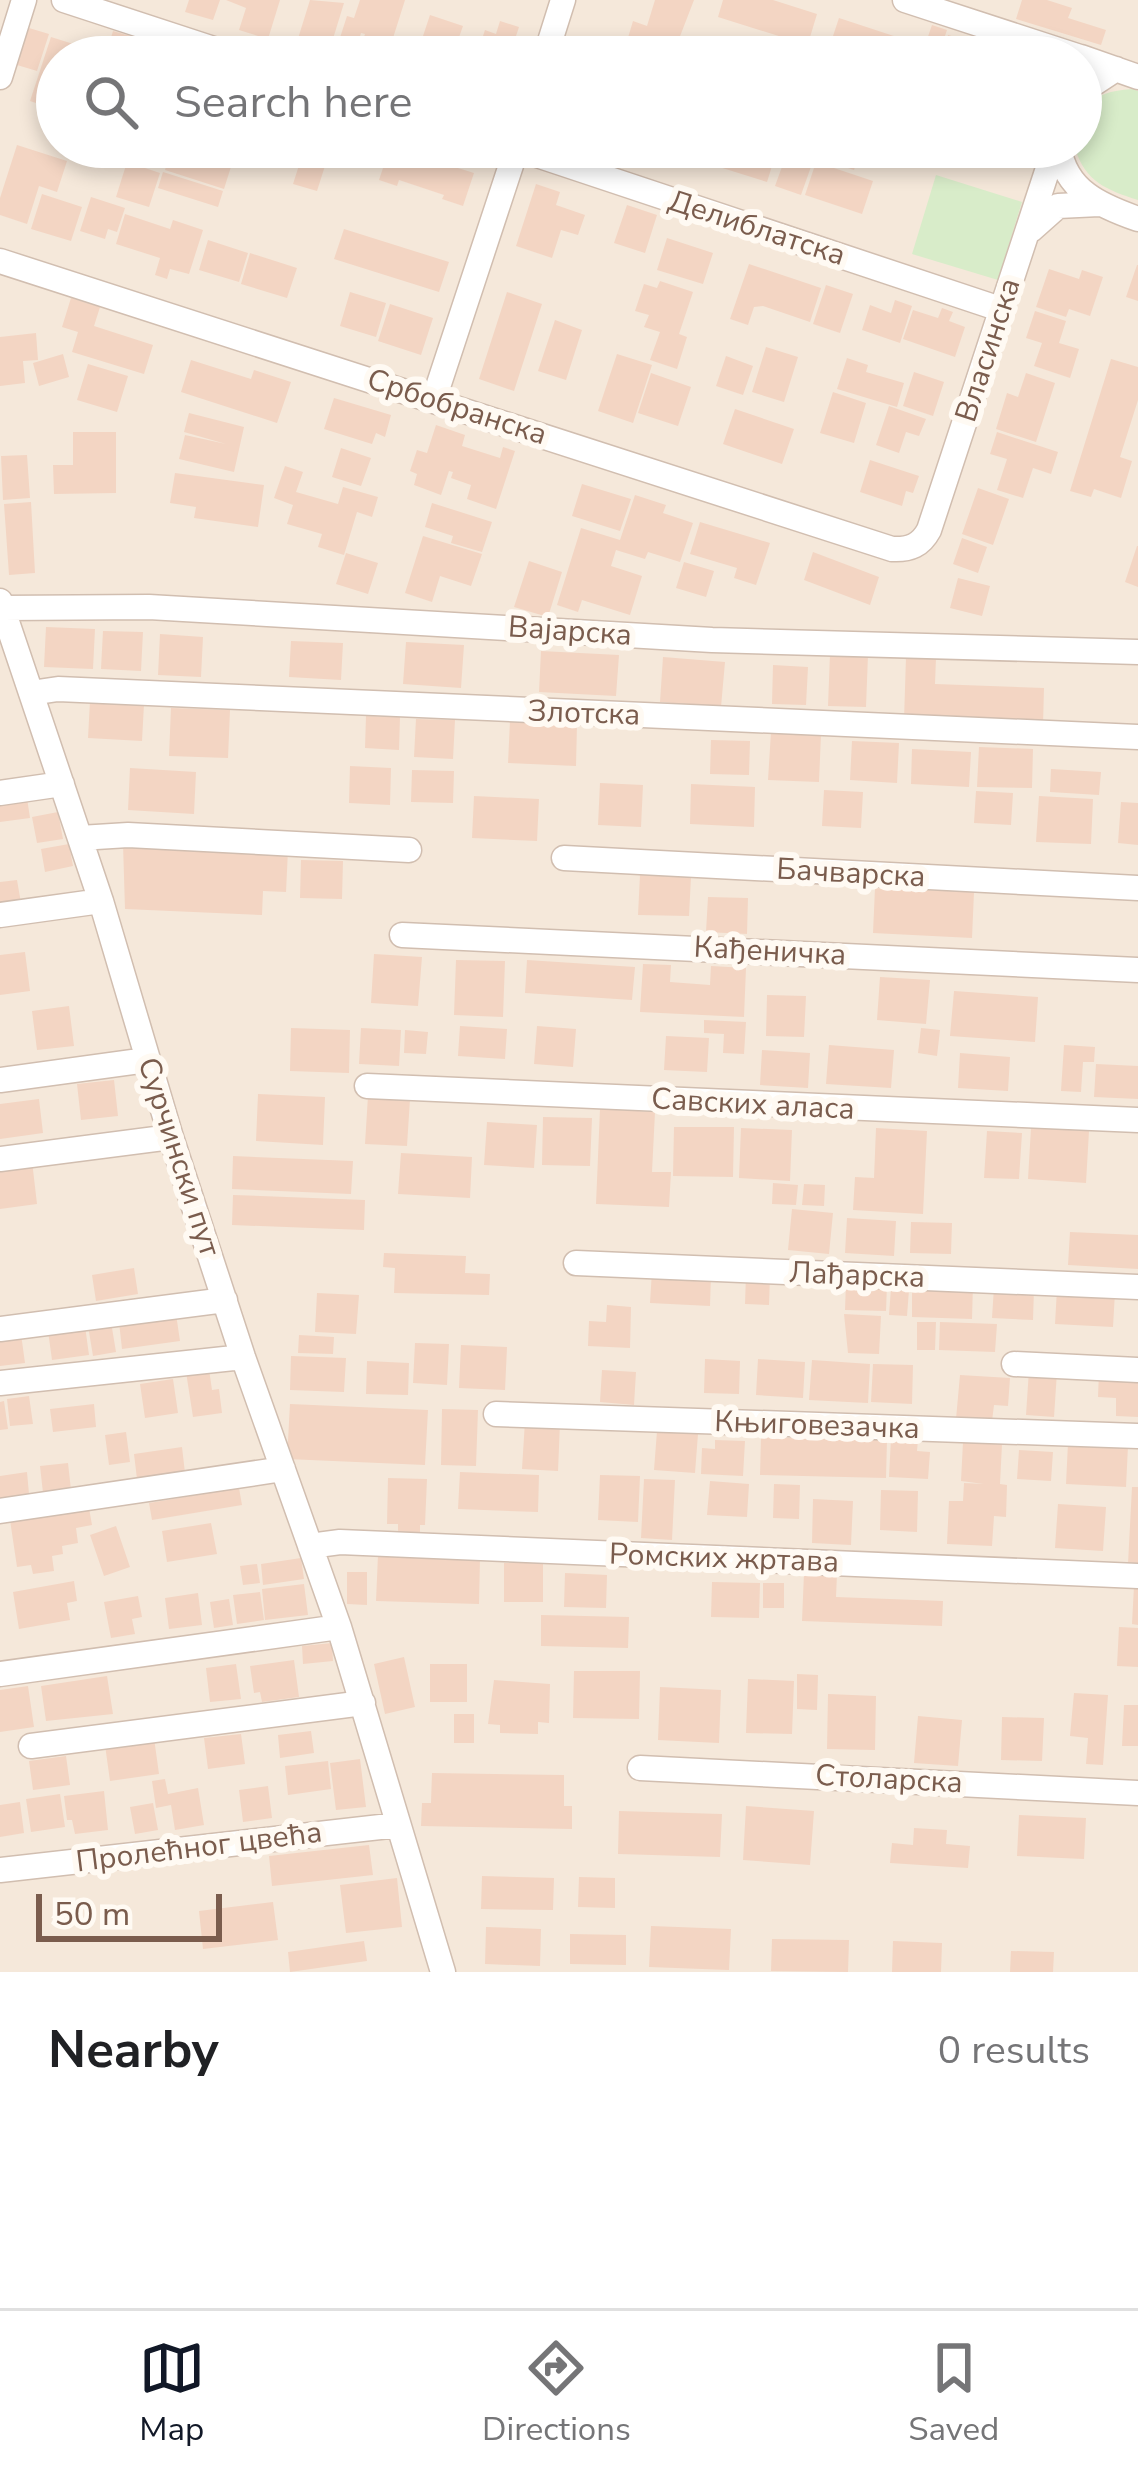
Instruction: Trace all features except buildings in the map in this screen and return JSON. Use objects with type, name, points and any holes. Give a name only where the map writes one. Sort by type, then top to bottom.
[{"type":"street","points":[[0,77],[24,0]]},
{"type":"street","points":[[64,0],[174,36]]},
{"type":"street","points":[[552,36],[563,0]]},
{"type":"street","points":[[905,0],[1010,36]]},
{"type":"street","points":[[434,399],[508,168]]},
{"type":"street","name":"Делиблатска","points":[[578,168],[1000,309]]},
{"type":"street","name":"Власинска","points":[[913,547],[929,530],[1049,168]]},
{"type":"street","points":[[1066,168],[1071,179],[1099,204],[1138,219]]},
{"type":"street","points":[[1025,236],[1058,206],[1099,204]]},
{"type":"street","name":"Србобранска","points":[[0,261],[892,549],[913,547]]},
{"type":"street","name":"Вајарска","points":[[1,605],[149,608],[712,640],[1138,652]]},
{"type":"street","name":"Сурчински пут","points":[[1,605],[80,838],[224,1300],[339,1627],[443,1972]]},
{"type":"street","name":"Злотска","points":[[31,693],[58,688],[1138,737]]},
{"type":"street","points":[[0,793],[62,784]]},
{"type":"street","points":[[80,838],[128,835],[409,850]]},
{"type":"street","name":"Бачварска","points":[[564,858],[1138,888]]},
{"type":"street","points":[[0,915],[100,902]]},
{"type":"street","name":"Кађеничка","points":[[402,935],[1138,970]]},
{"type":"street","points":[[0,1080],[147,1060]]},
{"type":"street","name":"Савских аласа","points":[[367,1086],[1138,1120]]},
{"type":"street","points":[[0,1159],[171,1137]]},
{"type":"street","name":"Лађарска","points":[[576,1263],[1138,1287]]},
{"type":"street","points":[[0,1329],[224,1300]]},
{"type":"street","points":[[0,1383],[243,1357]]},
{"type":"street","points":[[1014,1364],[1138,1370]]},
{"type":"street","name":"Књиговезачка","points":[[496,1414],[1138,1436]]},
{"type":"street","points":[[0,1511],[284,1469]]},
{"type":"street","name":"Ромских жртава","points":[[310,1546],[340,1542],[1138,1576]]},
{"type":"street","points":[[0,1674],[339,1627]]},
{"type":"street","points":[[32,1746],[363,1703]]},
{"type":"street","name":"Столарска","points":[[640,1768],[1138,1793]]},
{"type":"street","name":"Пролећног цвећа","points":[[0,1870],[398,1825]]},
{"type":"shaded area","points":[[0,0],[1138,0],[1138,1972],[0,1972]]},
{"type":"green space","points":[[1138,91],[1138,200],[1099,183],[1084,168],[1102,168],[1102,96]]},
{"type":"green space","points":[[936,175],[1022,202],[998,280],[912,254]]}]
